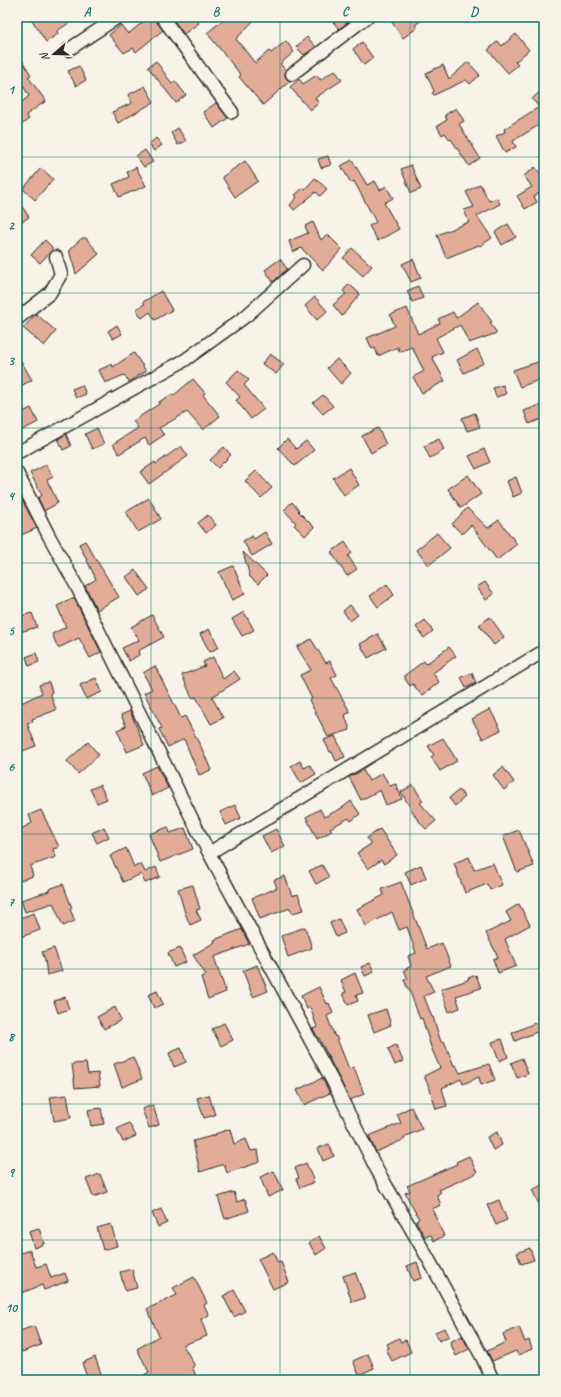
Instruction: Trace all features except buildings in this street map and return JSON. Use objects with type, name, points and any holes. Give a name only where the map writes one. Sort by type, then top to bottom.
[{"type":"street","points":[[68,50],[118,17]]},
{"type":"street","points":[[162,17],[232,112]]},
{"type":"street","points":[[292,74],[367,17]]},
{"type":"street","points":[[17,319],[50,293],[62,274],[56,257]]},
{"type":"street","points":[[17,453],[185,360],[246,316],[303,265]]},
{"type":"street","points":[[17,473],[77,587],[209,853],[333,1082],[376,1168],[448,1294],[493,1380]]},
{"type":"street","points":[[209,853],[544,651]]}]
